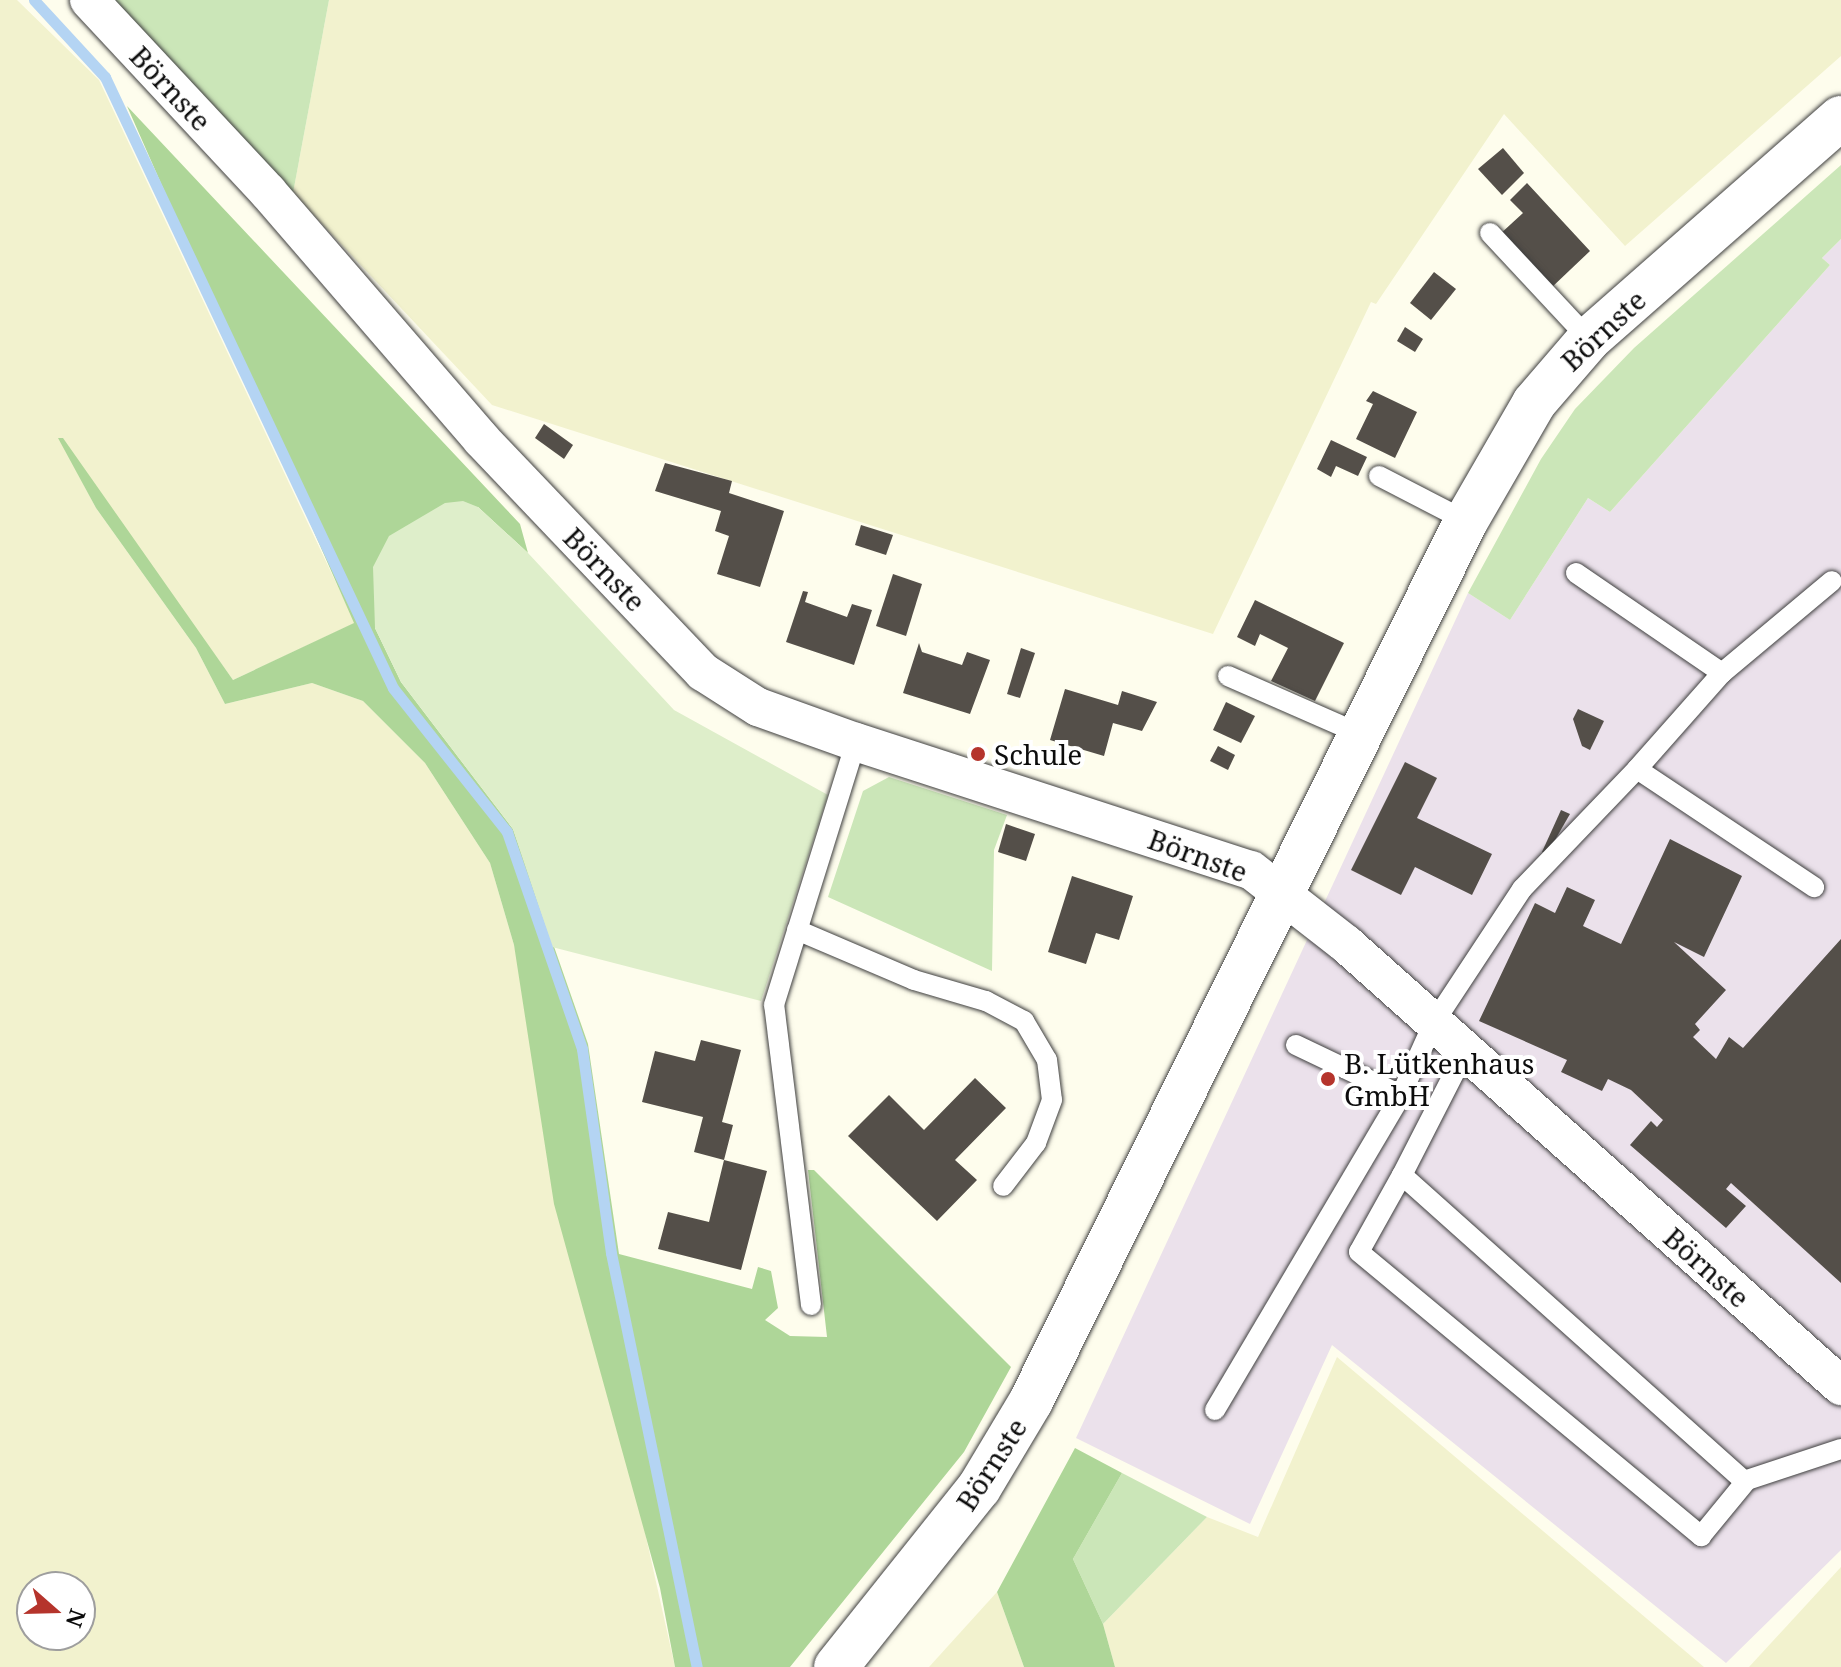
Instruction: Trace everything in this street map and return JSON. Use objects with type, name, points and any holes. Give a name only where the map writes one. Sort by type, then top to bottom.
[{"type":"street","name":"Börnste","points":[[89,0],[268,192],[481,439],[703,672],[758,707],[856,742],[1251,870],[1346,944],[1841,1386]]},
{"type":"street","name":"Börnste","points":[[836,1667],[979,1488],[1031,1401],[1466,521],[1534,403],[1589,339],[1841,118]]},
{"type":"lane","points":[[1490,233],[1589,339]]},
{"type":"lane","points":[[1379,476],[1466,521]]},
{"type":"lane","points":[[1576,573],[1722,673]]},
{"type":"lane","points":[[1215,1410],[1401,1095],[1433,1024],[1522,889],[1637,769],[1722,673],[1832,581]]},
{"type":"lane","points":[[1228,676],[1360,734]]},
{"type":"lane","points":[[811,1305],[774,1005],[856,742]]},
{"type":"lane","points":[[1637,769],[1814,887]]},
{"type":"lane","points":[[797,930],[914,980],[986,1001],[1024,1021],[1047,1060],[1052,1100],[1036,1143],[1003,1186]]},
{"type":"lane","points":[[1296,1045],[1401,1095]]},
{"type":"lane","points":[[1465,1052],[1359,1252],[1701,1536],[1747,1480],[1841,1449]]},
{"type":"lane","points":[[1402,1175],[1747,1480]]},
{"type":"shaded area","name":"B. Lütkenhaus GmbH","points":[[1841,239],[1841,1550],[1726,1663],[1332,1345],[1250,1524],[1076,1438],[1468,593],[1510,620],[1588,498],[1610,512],[1830,265],[1822,258]]},
{"type":"green space","points":[[0,0],[17,0],[99,80],[355,623],[233,680],[59,438],[96,508],[196,648],[225,704],[312,683],[363,701],[425,763],[490,863],[514,945],[675,1667],[0,1667]]},
{"type":"green space","points":[[115,0],[329,0],[293,193]]},
{"type":"green space","points":[[329,0],[1841,0],[1841,56],[1625,246],[1504,114],[1376,304],[1371,302],[1213,634],[492,405],[293,193]]},
{"type":"green space","points":[[127,106],[520,524],[528,553],[478,507],[375,628],[401,682],[513,829],[588,1044],[619,1254],[752,1289],[758,1267],[771,1271],[778,1308],[765,1320],[790,1336],[827,1337],[808,1170],[814,1170],[1011,1367],[964,1452],[790,1667],[675,1667],[660,1588],[554,1204],[514,945],[490,863],[425,763],[363,701],[312,683],[225,704],[196,648],[96,508],[58,438],[63,438],[233,680],[354,623]]},
{"type":"green space","points":[[1841,165],[1841,239],[1822,258],[1830,265],[1610,512],[1588,498],[1510,620],[1468,593],[1541,459],[1575,409],[1634,348]]},
{"type":"green space","points":[[463,501],[478,507],[528,553],[674,710],[828,795],[761,1001],[552,947],[513,829],[401,682],[375,628],[373,567],[389,536],[445,503]]},
{"type":"green space","points":[[889,777],[1007,815],[994,850],[992,971],[828,897],[863,791]]},
{"type":"green space","points":[[1337,1357],[1704,1667],[1115,1667],[1103,1624],[1207,1517],[1258,1537]]},
{"type":"green space","points":[[1075,1448],[1122,1473],[1073,1559],[1103,1624],[1115,1667],[1024,1667],[997,1592]]},
{"type":"green space","points":[[1122,1473],[1207,1517],[1103,1624],[1073,1559]]},
{"type":"green space","points":[[1841,1567],[1841,1667],[1749,1667]]},
{"type":"green space","points":[[997,1592],[1024,1667],[929,1667]]},
{"type":"building","points":[[1503,148],[1524,173],[1502,195],[1478,169]]},
{"type":"building","points":[[1527,183],[1590,251],[1550,289],[1499,235],[1523,213],[1510,200]]},
{"type":"building","points":[[1434,272],[1456,289],[1431,320],[1410,303]]},
{"type":"building","points":[[1405,327],[1423,339],[1415,352],[1397,341]]},
{"type":"building","points":[[1373,391],[1417,412],[1395,458],[1356,439],[1373,404],[1366,401]]},
{"type":"building","points":[[544,424],[573,445],[564,459],[535,438]]},
{"type":"building","points":[[1331,440],[1367,457],[1358,476],[1336,466],[1331,477],[1317,469]]},
{"type":"building","points":[[665,463],[732,481],[729,493],[784,511],[760,587],[717,574],[729,536],[715,531],[721,511],[655,491]]},
{"type":"building","points":[[861,525],[893,535],[886,555],[855,545]]},
{"type":"building","points":[[893,574],[922,584],[906,636],[876,626]]},
{"type":"building","points":[[803,591],[808,592],[805,602],[847,617],[852,604],[872,610],[854,665],[786,642]]},
{"type":"building","points":[[1255,600],[1344,643],[1315,701],[1271,681],[1288,648],[1260,634],[1255,646],[1237,637]]},
{"type":"building","points":[[919,643],[922,652],[962,665],[967,652],[990,660],[970,714],[903,693]]},
{"type":"building","points":[[1021,648],[1035,653],[1020,698],[1007,694]]},
{"type":"building","points":[[1065,689],[1118,705],[1122,691],[1157,702],[1142,731],[1113,723],[1104,756],[1050,740]]},
{"type":"building","points":[[1226,702],[1255,716],[1241,743],[1213,730]]},
{"type":"building","points":[[1578,709],[1604,721],[1590,750],[1582,746],[1573,719]]},
{"type":"building","points":[[1218,746],[1235,755],[1228,770],[1210,761]]},
{"type":"building","points":[[1405,762],[1437,778],[1417,818],[1492,854],[1472,895],[1415,867],[1401,895],[1351,870]]},
{"type":"building","points":[[1561,810],[1570,814],[1547,854],[1542,852]]},
{"type":"building","points":[[1006,824],[1035,834],[1026,861],[998,852]]},
{"type":"building","points":[[1670,839],[1742,876],[1704,957],[1674,942],[1726,990],[1695,1024],[1700,1030],[1693,1037],[1716,1059],[1729,1037],[1743,1048],[1841,939],[1841,1283],[1731,1183],[1726,1189],[1746,1206],[1726,1228],[1630,1145],[1651,1121],[1657,1127],[1663,1120],[1631,1090],[1608,1079],[1602,1091],[1561,1072],[1567,1060],[1479,1021],[1535,903],[1555,913],[1567,887],[1595,900],[1583,926],[1621,944]]},
{"type":"building","points":[[1072,876],[1133,896],[1119,940],[1096,933],[1086,964],[1048,952]]},
{"type":"building","points":[[701,1040],[741,1050],[722,1122],[733,1125],[724,1160],[694,1152],[703,1117],[642,1102],[655,1051],[695,1061]]},
{"type":"building","points":[[975,1078],[1006,1108],[955,1160],[977,1180],[937,1221],[848,1136],[889,1095],[924,1130]]},
{"type":"building","points":[[724,1160],[767,1171],[741,1270],[658,1249],[668,1212],[709,1222]]},
{"type":"waterway","points":[[34,0],[105,77],[393,688],[507,832],[582,1049],[611,1253],[697,1667]]},
{"type":"place","name":"Schule","points":[[978,754]]},
{"type":"place","name":"B. Lütkenhaus GmbH","points":[[1328,1079]]}]
